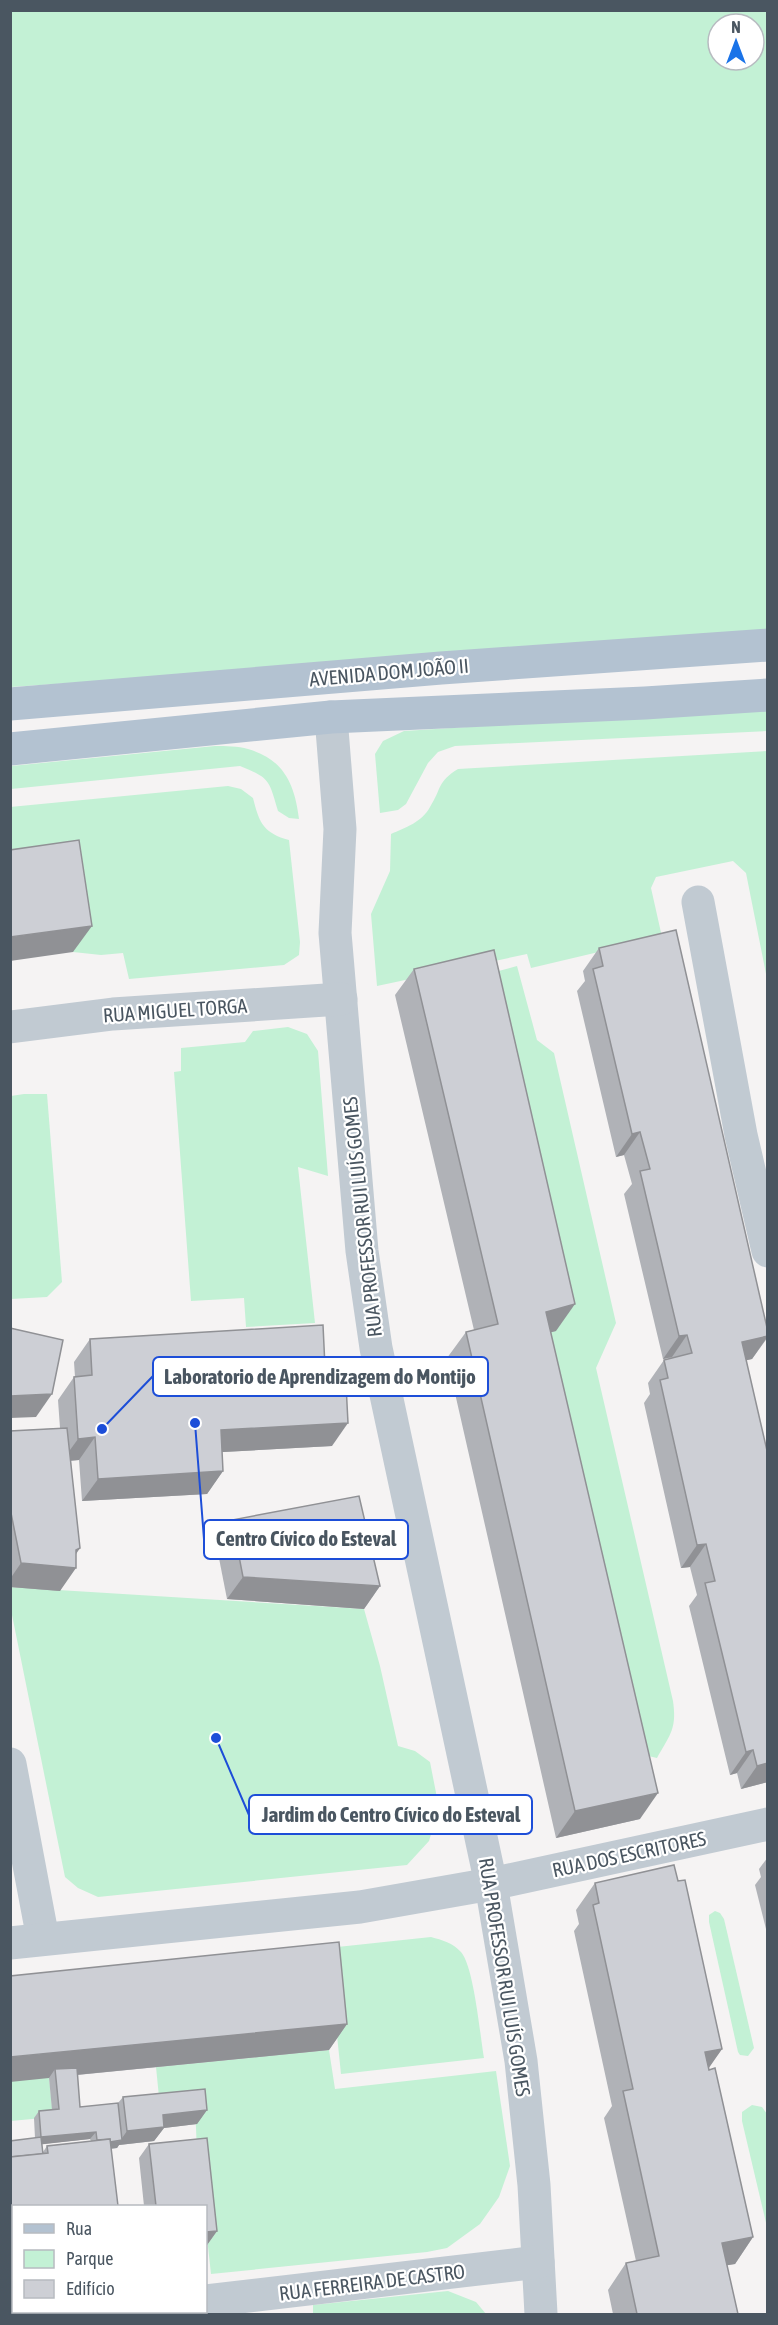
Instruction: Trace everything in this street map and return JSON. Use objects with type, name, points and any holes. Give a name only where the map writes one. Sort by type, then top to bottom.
[{"type":"main road","name":"AVENIDA DOM JOÃO II","points":[[10,704],[441,668],[768,645]]},
{"type":"main road","name":"AVENIDA DOM JOÃO II","points":[[10,748],[331,717],[768,696]]},
{"type":"street","name":"RUA PROFESSOR RUI LUÍS GOMES","points":[[331,717],[340,829],[335,933],[362,1251],[376,1348],[491,1884],[521,2061],[534,2185],[541,2314]]},
{"type":"street","points":[[698,902],[754,1134],[768,1251]]},
{"type":"street","name":"RUA MIGUEL TORGA","points":[[10,1027],[113,1014],[340,999]]},
{"type":"street","points":[[10,1764],[43,1940]]},
{"type":"street","name":"RUA DOS ESCRITORES","points":[[10,1943],[360,1907],[491,1884],[768,1824]]},
{"type":"street","name":"RUA FERREIRA DE CASTRO","points":[[207,2301],[538,2262]]},
{"type":"green space","points":[[11,11],[767,11],[767,636],[11,687]]},
{"type":"green space","points":[[767,708],[767,731],[455,746],[438,752],[428,763],[406,804],[398,810],[380,813],[375,754],[383,741],[404,731]]},
{"type":"green space","points":[[215,746],[248,749],[271,759],[286,775],[291,785],[299,819],[289,818],[278,811],[267,781],[240,766],[11,789],[11,766]]},
{"type":"green space","points":[[767,751],[767,979],[746,873],[733,861],[656,877],[651,888],[662,937],[531,968],[527,954],[377,986],[371,914],[390,871],[391,834],[413,824],[422,817],[443,782],[458,769]]},
{"type":"green space","points":[[228,786],[241,789],[253,798],[260,820],[268,830],[289,840],[300,942],[299,955],[284,965],[129,979],[123,953],[101,955],[73,952],[58,848],[11,854],[10,807]]},
{"type":"green space","points":[[517,966],[537,1040],[554,1053],[616,1323],[596,1368],[673,1701],[673,1725],[657,1758],[623,1750],[528,1338],[556,1330],[476,977]]},
{"type":"green space","points":[[288,1027],[307,1034],[318,1051],[328,1176],[298,1167],[315,1323],[246,1327],[244,1298],[191,1301],[174,1072],[181,1071],[181,1048],[245,1042],[253,1031]]},
{"type":"green space","points":[[47,1094],[62,1282],[47,1297],[11,1299],[11,1096]]},
{"type":"green space","points":[[10,1587],[364,1609],[398,1746],[415,1751],[430,1762],[439,1808],[429,1841],[407,1865],[98,1897],[78,1888],[65,1877],[11,1610]]},
{"type":"green space","points":[[715,1911],[720,1913],[724,1919],[754,2048],[748,2056],[740,2055],[738,2052],[709,1922],[709,1915]]},
{"type":"green space","points":[[431,1937],[454,1946],[466,1960],[473,1986],[484,2058],[341,2074],[328,1948]]},
{"type":"green space","points":[[329,2050],[335,2089],[496,2071],[510,2166],[499,2197],[480,2224],[447,2248],[211,2274],[207,2237],[207,2205],[197,2153],[195,2103],[160,2107],[156,2067]]},
{"type":"green space","points":[[49,2077],[53,2117],[11,2121],[11,2080]]},
{"type":"green space","points":[[752,2105],[762,2107],[767,2114],[767,2227],[742,2121],[742,2112]]},
{"type":"green space","points":[[448,2291],[476,2302],[486,2314],[313,2314],[313,2305]]},
{"type":"building","points":[[79,840],[92,926],[10,937],[10,850]]},
{"type":"building","points":[[676,930],[768,1332],[768,1336],[742,1342],[768,1455],[768,1763],[757,1766],[753,1750],[746,1752],[705,1583],[715,1581],[706,1544],[697,1545],[660,1380],[668,1378],[664,1360],[692,1353],[687,1335],[679,1336],[640,1171],[650,1169],[640,1132],[632,1134],[593,969],[603,966],[599,948]]},
{"type":"building","points":[[494,950],[575,1304],[546,1312],[658,1793],[575,1811],[466,1332],[498,1324],[414,969]]},
{"type":"building","points":[[323,1325],[325,1367],[345,1365],[348,1423],[221,1430],[223,1471],[98,1479],[95,1437],[78,1439],[74,1377],[92,1375],[90,1339]]},
{"type":"building","points":[[10,1328],[63,1340],[52,1394],[10,1396]]},
{"type":"building","points":[[67,1428],[80,1548],[76,1550],[76,1568],[21,1563],[10,1508],[10,1431]]},
{"type":"building","points":[[359,1496],[380,1586],[243,1577],[232,1520]]},
{"type":"building","points":[[674,1865],[678,1881],[685,1880],[722,2049],[705,2052],[709,2070],[715,2068],[753,2237],[722,2243],[738,2314],[637,2314],[626,2263],[659,2256],[623,2091],[633,2089],[593,1905],[599,1903],[595,1883]]},
{"type":"building","points":[[339,1942],[347,2024],[10,2057],[10,1976]]},
{"type":"building","points":[[77,2068],[80,2107],[118,2103],[122,2140],[110,2142],[110,2139],[97,2140],[96,2132],[41,2137],[39,2111],[59,2109],[55,2069]]},
{"type":"building","points":[[205,2089],[207,2110],[163,2115],[164,2127],[127,2131],[123,2097]]},
{"type":"building","points":[[41,2137],[43,2154],[10,2157],[10,2141]]},
{"type":"building","points":[[207,2138],[217,2231],[207,2232],[207,2205],[156,2205],[149,2144]]},
{"type":"building","points":[[110,2139],[118,2205],[12,2205],[12,2250],[10,2251],[10,2157],[48,2153],[47,2146]]},
{"type":"place","name":"Centro Cívico do Esteval","points":[[195,1423]]},
{"type":"place","name":"Laboratorio de Aprendizagem do Montijo","points":[[102,1429]]},
{"type":"place","name":"Jardim do Centro Cívico do Esteval","points":[[216,1738]]}]
